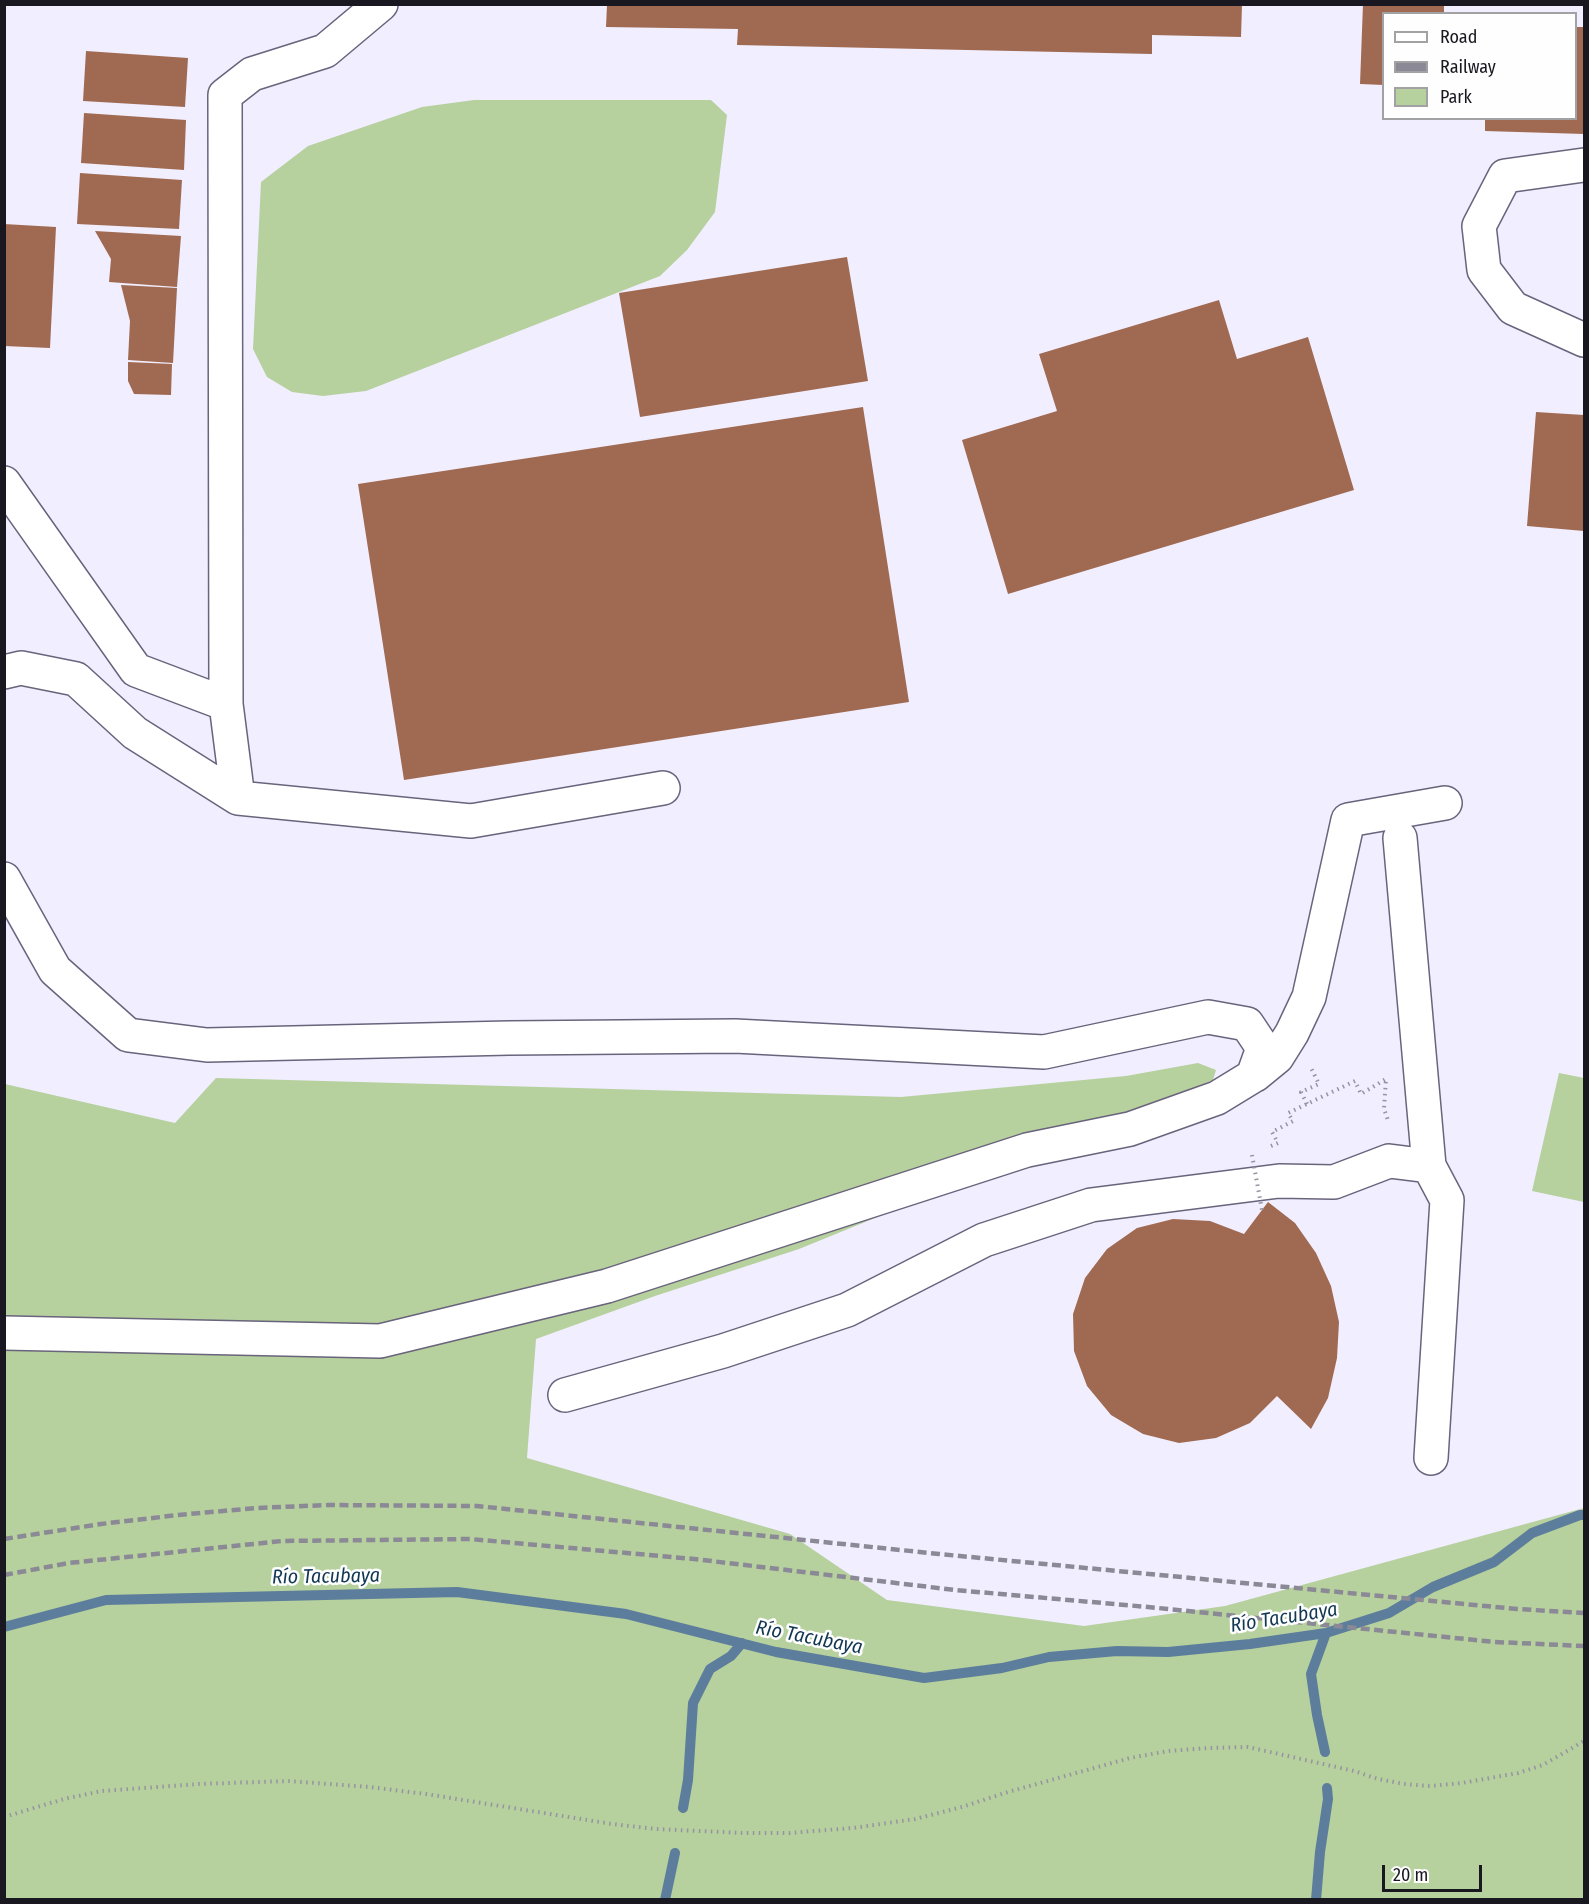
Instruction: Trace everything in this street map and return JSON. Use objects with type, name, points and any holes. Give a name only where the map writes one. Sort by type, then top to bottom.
[{"type":"street","points":[[238,798],[226,704],[225,95],[252,75],[325,51],[381,4]]},
{"type":"street","points":[[1584,165],[1504,176],[1479,226],[1484,270],[1513,308],[1584,340]]},
{"type":"street","points":[[4,483],[136,670],[226,704]]},
{"type":"street","points":[[4,672],[21,668],[76,679],[135,733],[238,798],[471,821],[663,788]]},
{"type":"street","points":[[4,1333],[380,1341],[607,1286],[1027,1150],[1130,1129],[1217,1098],[1253,1076],[1277,1057],[1292,1033],[1309,997],[1348,820],[1445,804]]},
{"type":"street","points":[[1400,838],[1417,1164],[1447,1200],[1431,1458]]},
{"type":"street","points":[[4,879],[55,970],[128,1035],[207,1046],[508,1038],[735,1036],[1044,1052],[1208,1017],[1247,1024],[1263,1048],[1253,1076]]},
{"type":"street","points":[[566,1395],[723,1351],[847,1310],[984,1240],[1091,1205],[1279,1181],[1334,1182],[1389,1161],[1417,1164]]},
{"type":"path","points":[[1269,1147],[1278,1143],[1272,1132],[1293,1121],[1288,1113],[1355,1081],[1361,1094],[1386,1079],[1384,1109],[1417,1164]]},
{"type":"path","points":[[1261,1151],[1252,1155],[1262,1210]]},
{"type":"path","points":[[4,1817],[64,1799],[102,1791],[288,1781],[426,1794],[656,1829],[789,1833],[853,1828],[915,1819],[1121,1760],[1167,1751],[1248,1748],[1354,1771],[1378,1779],[1430,1786],[1518,1773],[1543,1765],[1584,1741]]},
{"type":"green space","points":[[474,100],[711,100],[727,115],[715,212],[687,250],[660,276],[366,391],[323,396],[292,392],[267,377],[253,349],[261,182],[308,146],[422,107]]},
{"type":"green space","points":[[1198,1063],[1216,1070],[1213,1080],[799,1249],[655,1296],[536,1339],[527,1458],[790,1534],[887,1600],[1084,1626],[1225,1606],[1584,1508],[1584,1899],[5,1900],[5,1084],[175,1123],[216,1078],[901,1097],[1126,1076]]},
{"type":"green space","points":[[1559,1073],[1584,1078],[1584,1202],[1532,1191]]},
{"type":"building","points":[[1363,4],[1444,4],[1444,12],[1382,12],[1382,85],[1360,84]]},
{"type":"building","points":[[607,5],[1242,5],[1241,37],[1152,35],[1152,54],[737,45],[738,29],[606,27]]},
{"type":"building","points":[[1577,27],[1584,27],[1584,134],[1485,131],[1485,120],[1577,120]]},
{"type":"building","points":[[86,51],[188,58],[185,107],[83,101]]},
{"type":"building","points":[[84,113],[186,120],[184,170],[81,163]]},
{"type":"building","points":[[80,173],[182,180],[179,229],[77,224]]},
{"type":"building","points":[[4,224],[56,227],[50,348],[4,346]]},
{"type":"building","points":[[95,231],[181,236],[177,287],[109,282],[111,259]]},
{"type":"building","points":[[847,257],[868,381],[640,417],[619,293]]},
{"type":"building","points":[[121,285],[177,288],[173,363],[128,360],[130,321]]},
{"type":"building","points":[[1219,300],[1237,359],[1308,337],[1354,490],[1008,594],[962,440],[1057,411],[1039,354]]},
{"type":"building","points":[[128,362],[172,364],[171,395],[134,394],[128,381]]},
{"type":"building","points":[[863,407],[909,702],[404,780],[358,484]]},
{"type":"building","points":[[1536,412],[1584,415],[1584,531],[1527,526]]},
{"type":"building","points":[[1268,1202],[1295,1223],[1316,1253],[1331,1286],[1339,1322],[1337,1358],[1328,1398],[1311,1429],[1277,1396],[1250,1423],[1216,1438],[1179,1443],[1143,1434],[1111,1415],[1087,1386],[1074,1351],[1073,1314],[1085,1278],[1107,1249],[1137,1228],[1173,1219],[1210,1221],[1244,1234]]},
{"type":"waterway","name":"Río Tacubaya","points":[[4,1627],[106,1600],[457,1592],[626,1614],[776,1652],[924,1678],[1002,1668],[1049,1657],[1117,1651],[1168,1652],[1250,1644],[1326,1633],[1389,1613],[1433,1587],[1494,1562],[1532,1533],[1584,1515]]},
{"type":"waterway","points":[[1325,1752],[1311,1674],[1326,1633]]},
{"type":"waterway","points":[[683,1808],[688,1780],[693,1703],[710,1669],[731,1656],[742,1643]]},
{"type":"waterway","points":[[1316,1900],[1328,1799],[1327,1788]]},
{"type":"waterway","points":[[665,1900],[675,1853]]},
{"type":"railway","points":[[4,1539],[101,1524],[256,1508],[329,1505],[477,1506],[939,1554],[1517,1609],[1584,1613]]},
{"type":"railway","points":[[4,1575],[69,1563],[282,1541],[470,1539],[694,1559],[955,1590],[1495,1642],[1584,1646]]}]
